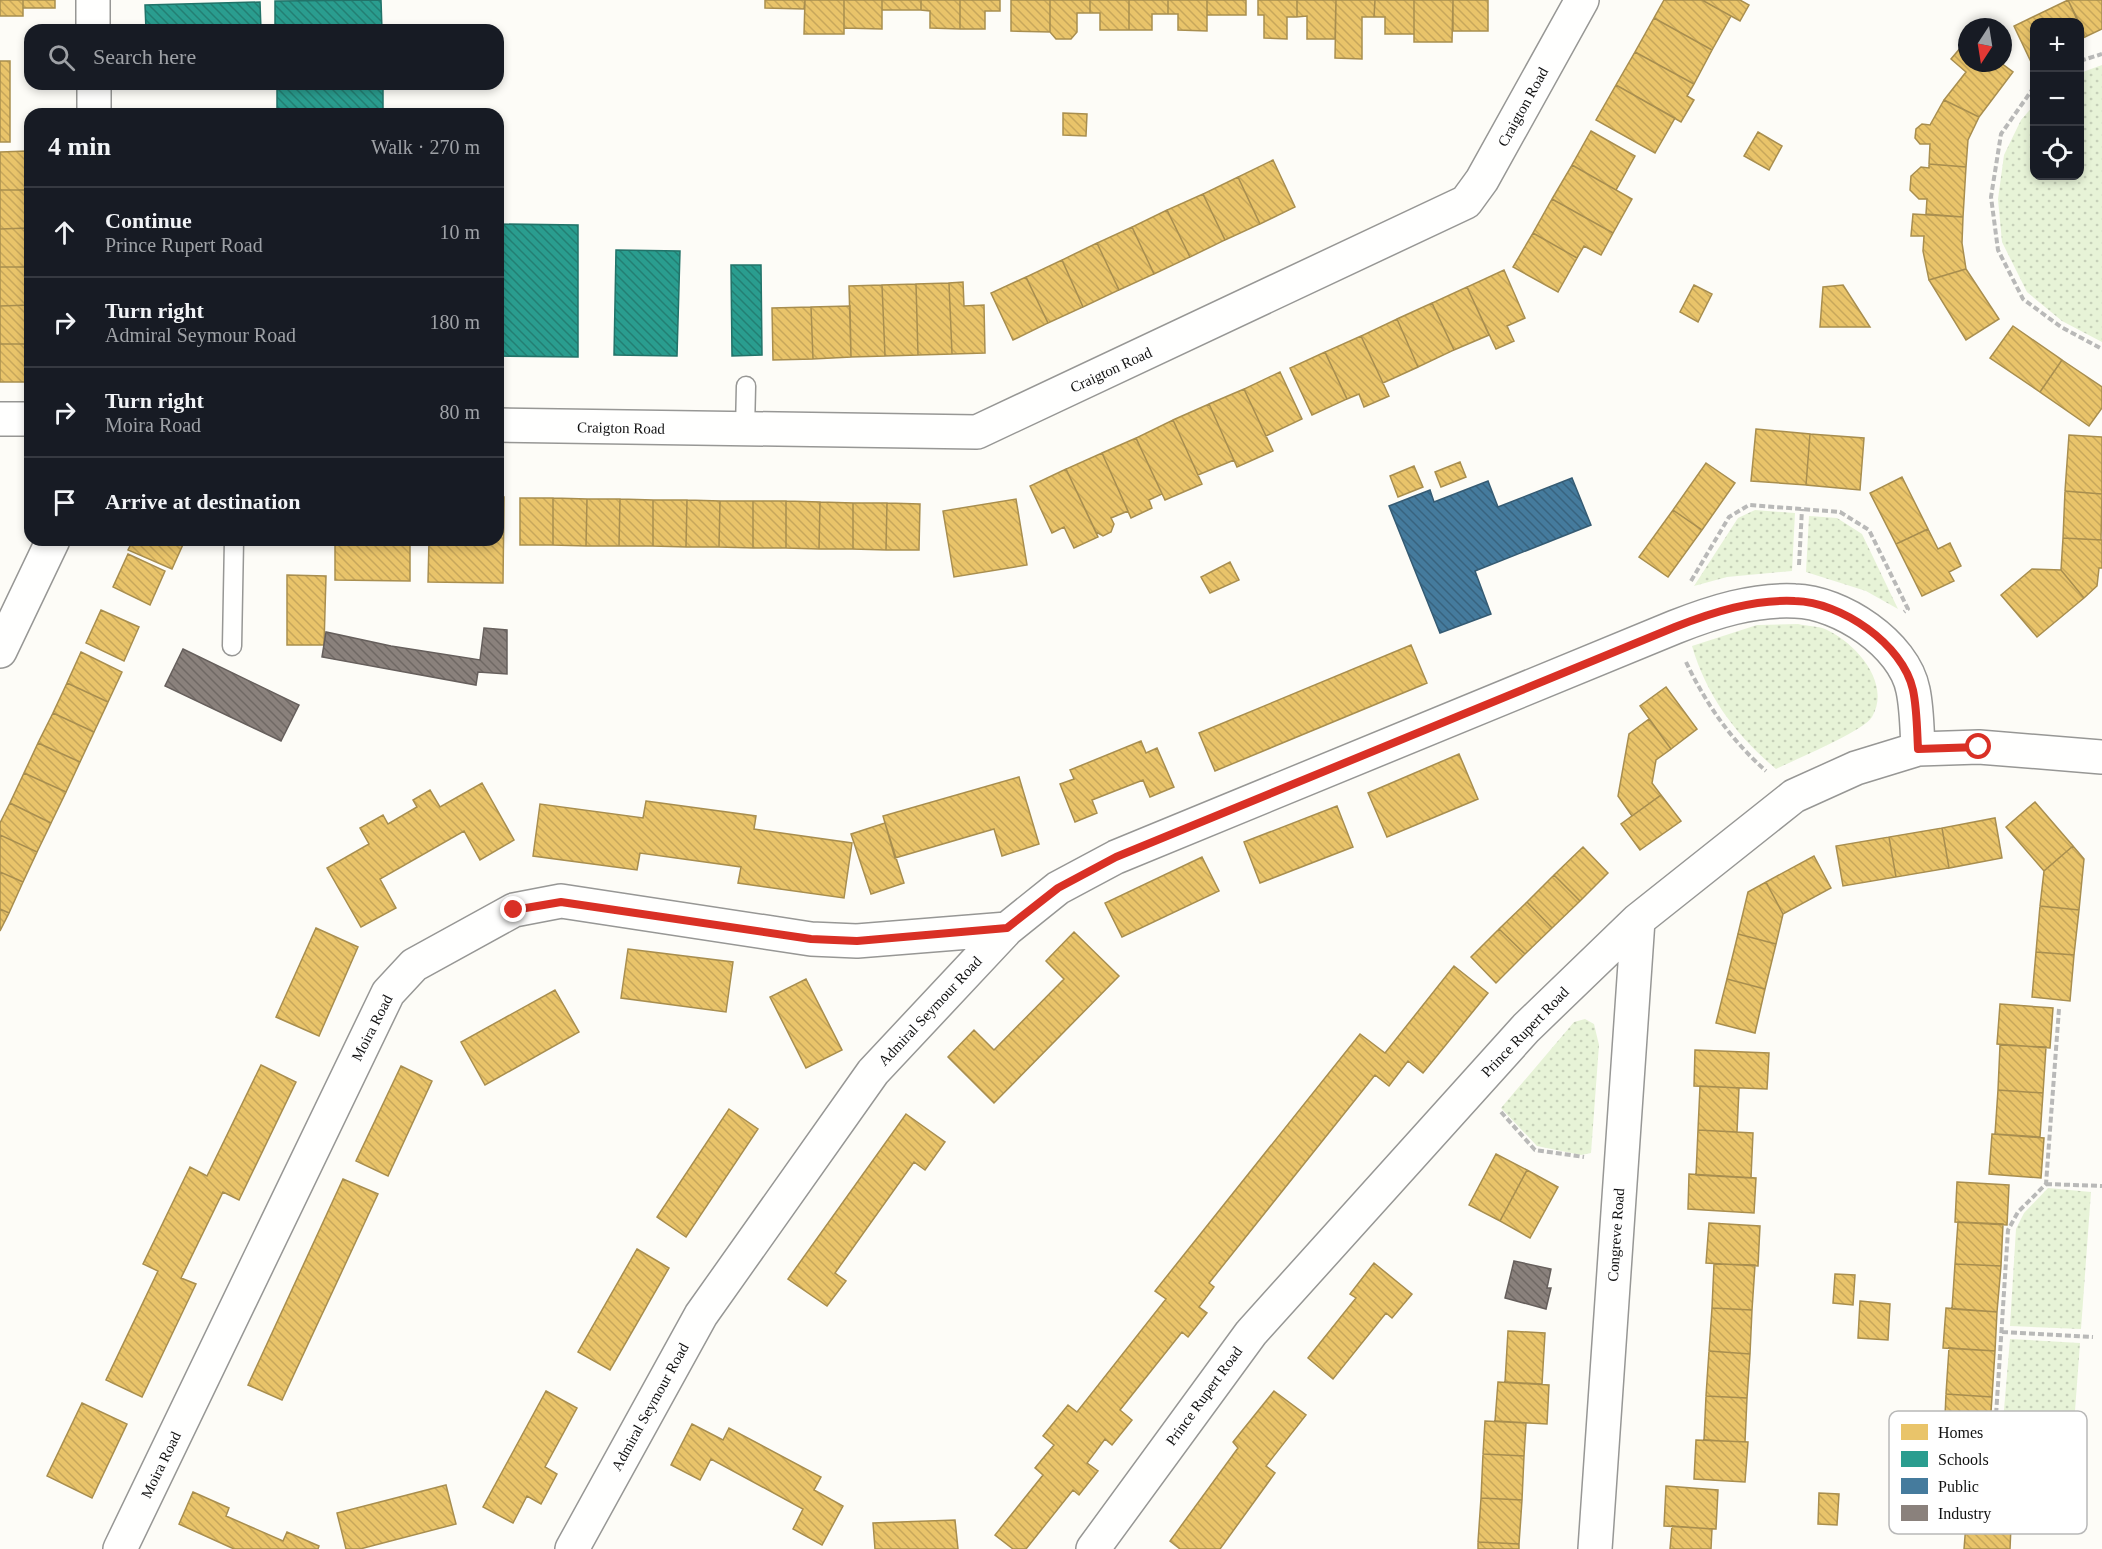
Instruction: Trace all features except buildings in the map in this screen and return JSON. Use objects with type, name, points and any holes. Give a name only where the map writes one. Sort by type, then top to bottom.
[{"type":"street","points":[[93,0],[93,24]]},
{"type":"street","name":"Craigton Road","points":[[504,425],[977,432],[1443,215],[1466,202],[1482,180],[1582,0]]},
{"type":"street","points":[[94,90],[94,108]]},
{"type":"street","points":[[0,418],[24,419]]},
{"type":"street","points":[[0,651],[51,546]]},
{"type":"street","name":"Admiral Seymour Road","points":[[572,1549],[708,1305],[873,1072],[1007,928],[1058,888],[1116,857],[1685,623],[1740,606],[1797,601],[1840,612],[1877,635],[1902,663],[1913,689],[1918,749]]},
{"type":"street","name":"Prince Rupert Road","points":[[1093,1549],[1251,1333],[1526,1028],[1638,921],[1794,796],[1856,768],[1918,749],[1979,747],[2102,757]]},
{"type":"street","name":"Moira Road","points":[[120,1549],[388,993],[414,965],[514,910],[561,902],[811,939],[857,941],[1007,928]]},
{"type":"street","name":"Congreve Road","points":[[1594,1549],[1638,921]]},
{"type":"lane","points":[[745,430],[746,386]]},
{"type":"lane","points":[[232,646],[234,546]]},
{"type":"path","points":[[2084,59],[2102,54]]},
{"type":"path","points":[[2030,93],[2001,134],[1991,197],[1998,250],[2023,299],[2061,327],[2102,349]]},
{"type":"path","points":[[1794,796],[1756,762],[1715,714],[1703,696],[1686,661],[1685,623],[1688,586],[1729,517],[1749,505],[1840,512],[1869,530],[1908,609],[1877,635]]},
{"type":"path","points":[[1797,601],[1802,509]]},
{"type":"path","points":[[1996,1411],[2008,1230],[2018,1212],[2046,1184],[2059,1009]]},
{"type":"path","points":[[1475,1084],[1535,1150],[1621,1160]]},
{"type":"path","points":[[2046,1184],[2102,1186]]},
{"type":"path","points":[[2002,1332],[2093,1337]]},
{"type":"green space","points":[[2102,65],[2102,342],[2062,321],[2027,292],[2002,242],[1998,199],[2004,155],[2021,120],[2030,110],[2030,180],[2084,180],[2084,72]]},
{"type":"green space","points":[[1755,510],[1795,513],[1792,571],[1727,577],[1694,586],[1738,518]]},
{"type":"green space","points":[[1809,516],[1837,518],[1862,534],[1898,609],[1866,591],[1806,572]]},
{"type":"green space","points":[[1798,624],[1825,629],[1848,643],[1867,665],[1874,678],[1877,704],[1872,717],[1856,730],[1776,769],[1748,743],[1725,714],[1706,682],[1692,646],[1757,625]]},
{"type":"green space","points":[[1585,1019],[1594,1024],[1599,1045],[1591,1153],[1581,1155],[1537,1146],[1501,1108],[1574,1022]]},
{"type":"green space","points":[[2048,1188],[2091,1192],[2081,1329],[2010,1326],[2016,1229],[2024,1213]]},
{"type":"green space","points":[[2010,1339],[2080,1343],[2075,1411],[2004,1411]]},
{"type":"route","points":[[514,910],[561,902],[811,939],[857,941],[1007,928],[1058,888],[1116,857],[1675,627],[1740,606],[1797,601],[1840,612],[1877,635],[1902,663],[1913,689],[1918,749],[1979,747]]}]
